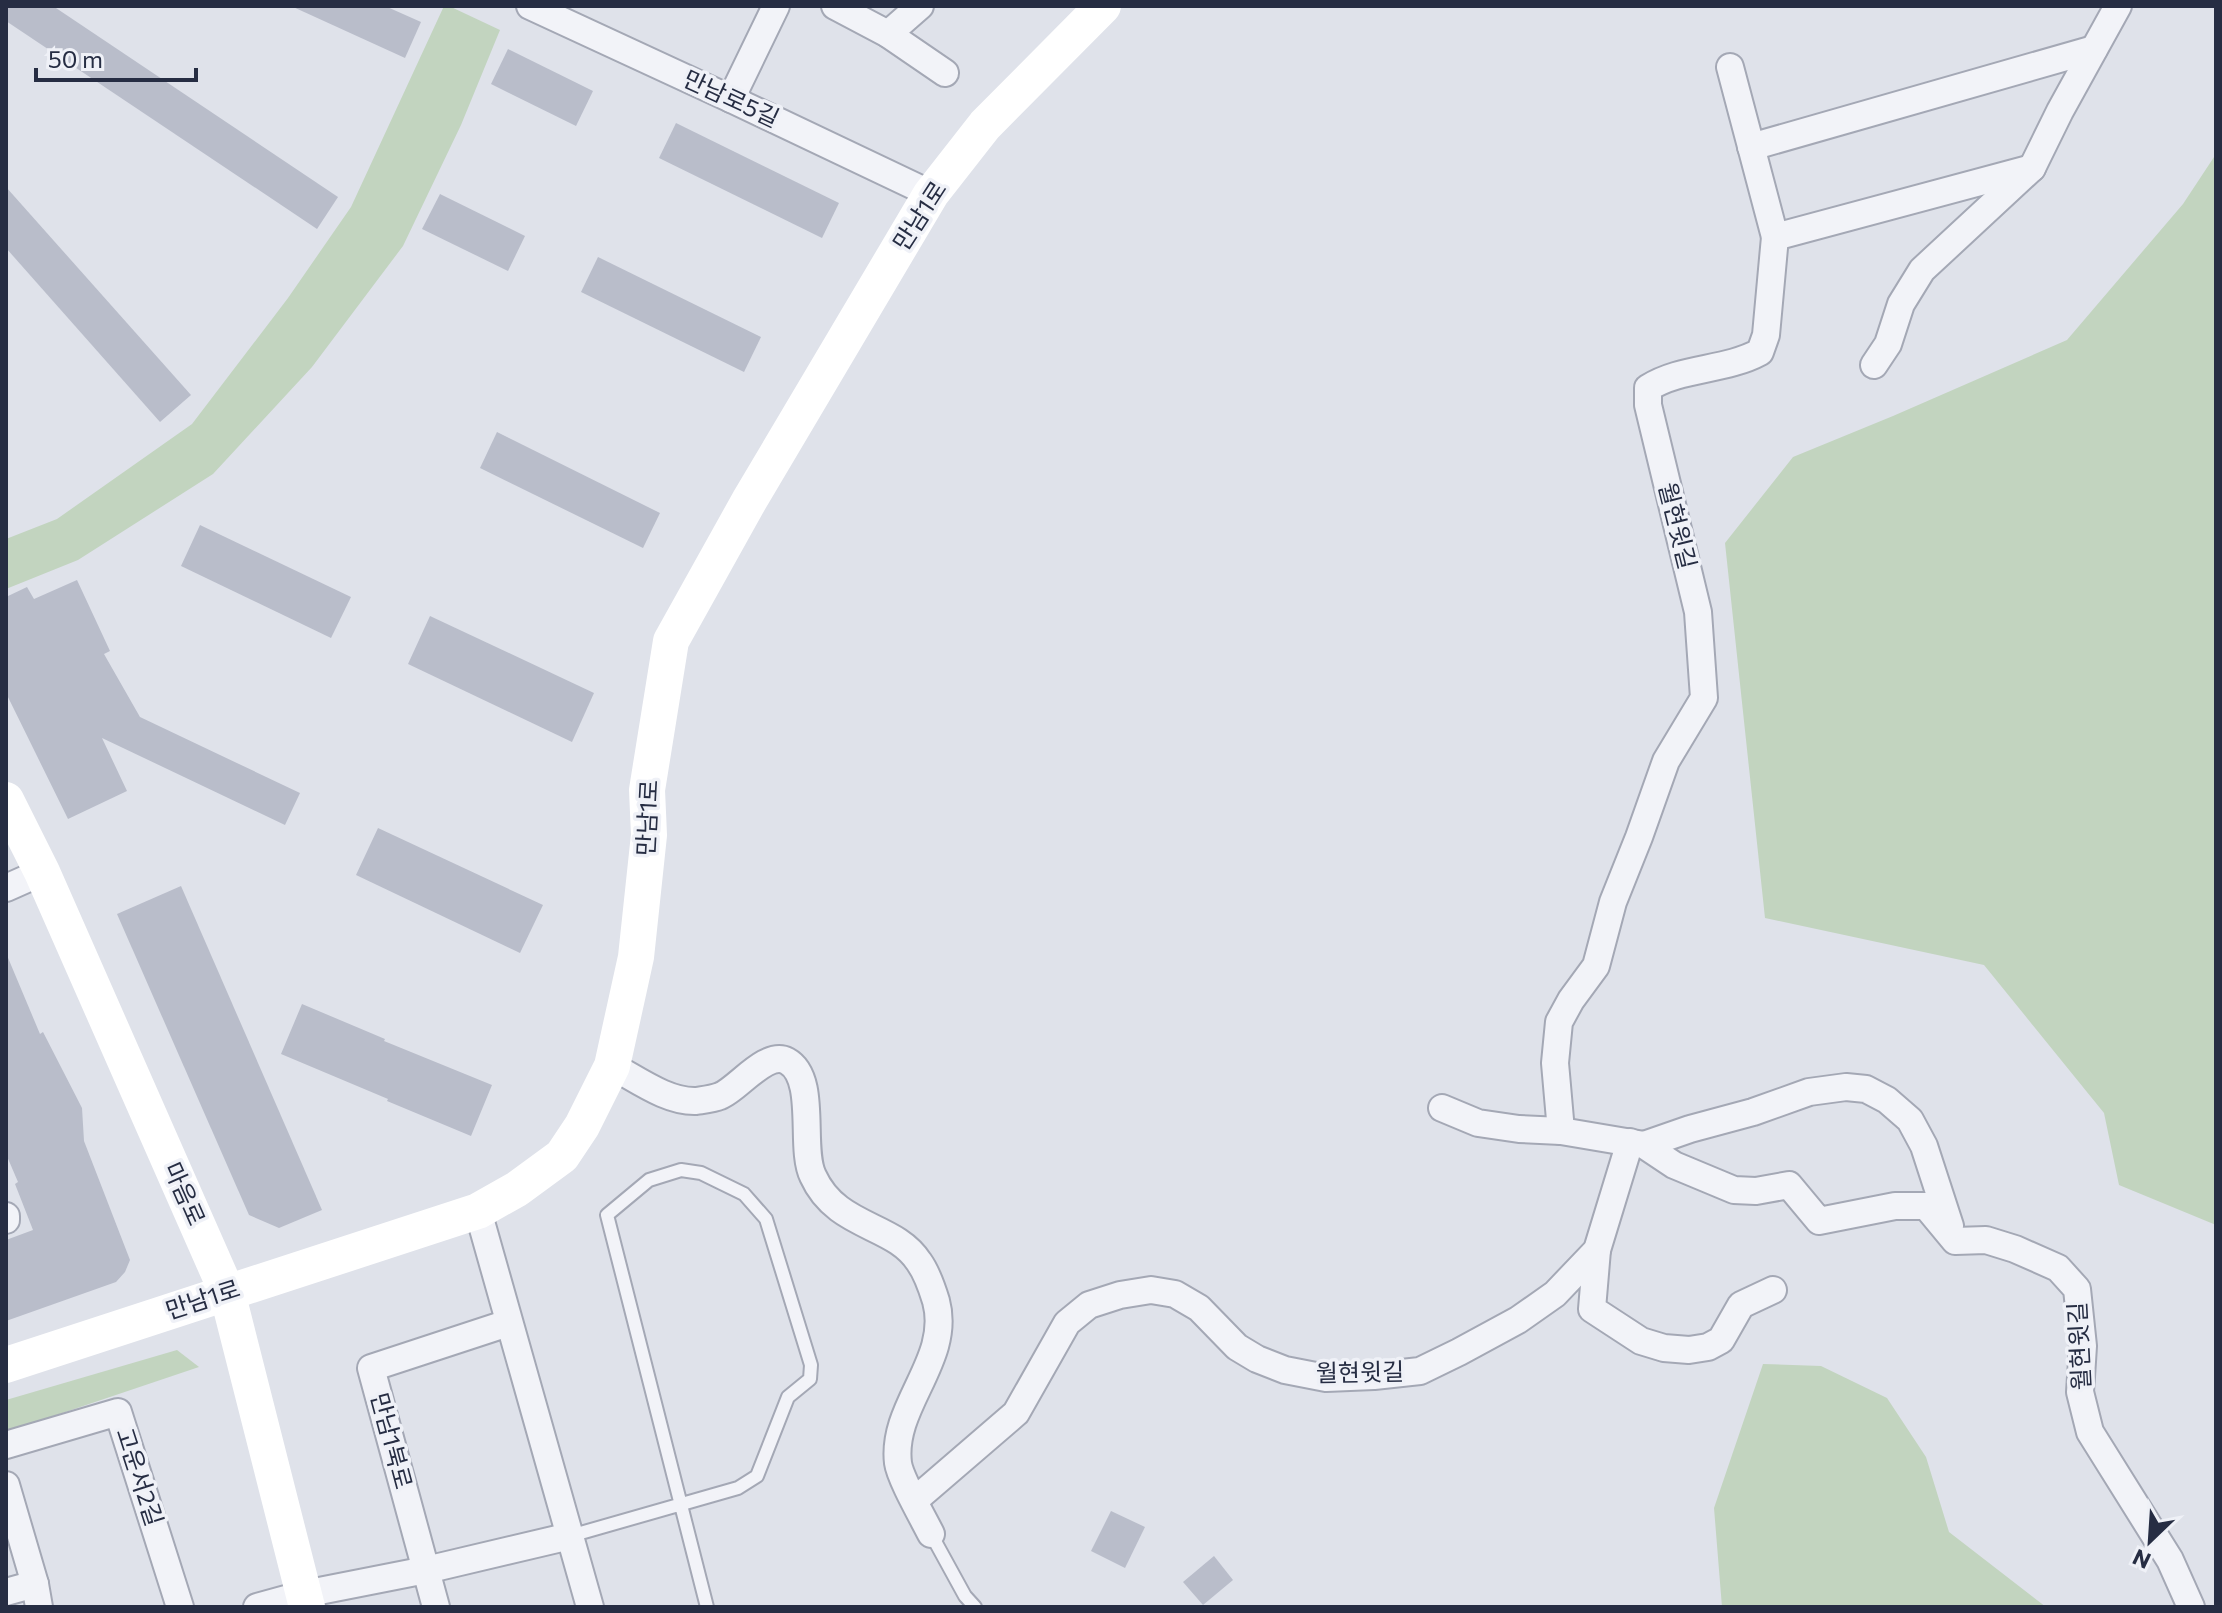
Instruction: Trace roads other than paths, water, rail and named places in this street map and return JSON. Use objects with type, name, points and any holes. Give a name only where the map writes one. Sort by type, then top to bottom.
[{"type":"street","name":"만남로5길","points":[[530,6],[931,194]]},
{"type":"street","points":[[731,99],[776,6]]},
{"type":"street","points":[[835,6],[888,34],[945,73]]},
{"type":"street","points":[[888,34],[920,6]]},
{"type":"street","name":"만남1로","points":[[6,1365],[478,1211],[517,1189],[562,1156],[582,1126],[612,1066],[636,957],[649,835],[647,790],[671,641],[749,501],[931,194],[985,125],[1103,6]]},
{"type":"street","points":[[1874,365],[1888,344],[1901,304],[1922,270],[2032,168],[2118,6]]},
{"type":"street","points":[[1751,147],[2094,49]]},
{"type":"street","points":[[1730,67],[1775,237],[2032,168]]},
{"type":"street","name":"월현윗길","points":[[1561,1131],[1555,1063],[1559,1022],[1596,966],[1613,902],[1666,761],[1704,698],[1698,612],[1648,405],[1648,388],[1662,379],[1745,360],[1760,352],[1766,335],[1775,237]]},
{"type":"street","name":"마음로","points":[[6,800],[42,872],[227,1292],[306,1600]]},
{"type":"street","points":[[6,888],[42,872]]},
{"type":"street","points":[[612,1066],[672,1097],[694,1101],[721,1096],[754,1070],[776,1059],[787,1061],[798,1072],[805,1101],[811,1174],[826,1199],[838,1210],[902,1244],[919,1260],[935,1300],[939,1316],[934,1353],[911,1402],[897,1445],[899,1467],[931,1534]]},
{"type":"street","points":[[1637,1144],[1753,1112],[1809,1092],[1846,1087],[1866,1089],[1887,1100],[1910,1120],[1924,1146],[1955,1241]]},
{"type":"street","points":[[1442,1108],[1478,1123],[1561,1131],[1637,1144],[1674,1165],[1734,1190],[1756,1191],[1789,1185],[1819,1221],[1895,1206],[1926,1206],[1955,1241]]},
{"type":"street","name":"월현윗길","points":[[1637,1144],[1597,1250],[1592,1309],[1641,1341],[1664,1348],[1689,1350],[1708,1347],[1721,1340],[1741,1305],[1773,1290]]},
{"type":"street","points":[[478,1211],[590,1607]]},
{"type":"street","name":"월현윗길","points":[[1955,1241],[1986,1240],[2015,1249],[2058,1268],[2077,1289],[2083,1346],[2080,1392],[2090,1432],[2170,1560],[2191,1607]]},
{"type":"street","name":"월현윗길","points":[[915,1500],[1016,1413],[1067,1323],[1089,1305],[1120,1295],[1151,1290],[1175,1294],[1199,1308],[1237,1347],[1257,1359],[1285,1370],[1326,1378],[1374,1376],[1420,1371],[1518,1320],[1555,1294],[1597,1250]]},
{"type":"street","name":"만남1북로","points":[[436,1607],[371,1368],[508,1323]]},
{"type":"street","name":"고운서2길","points":[[6,1445],[118,1412],[180,1607]]},
{"type":"street","points":[[6,1592],[37,1596],[8,1499]]},
{"type":"street","points":[[257,1607],[306,1600],[570,1536]]},
{"type":"lane","points":[[570,1536],[680,1504],[738,1488],[757,1476],[788,1397],[810,1379],[811,1365],[766,1219],[744,1194],[701,1173],[681,1170],[649,1180],[607,1215],[680,1504],[707,1607]]},
{"type":"lane","points":[[931,1534],[965,1596],[975,1607]]}]
